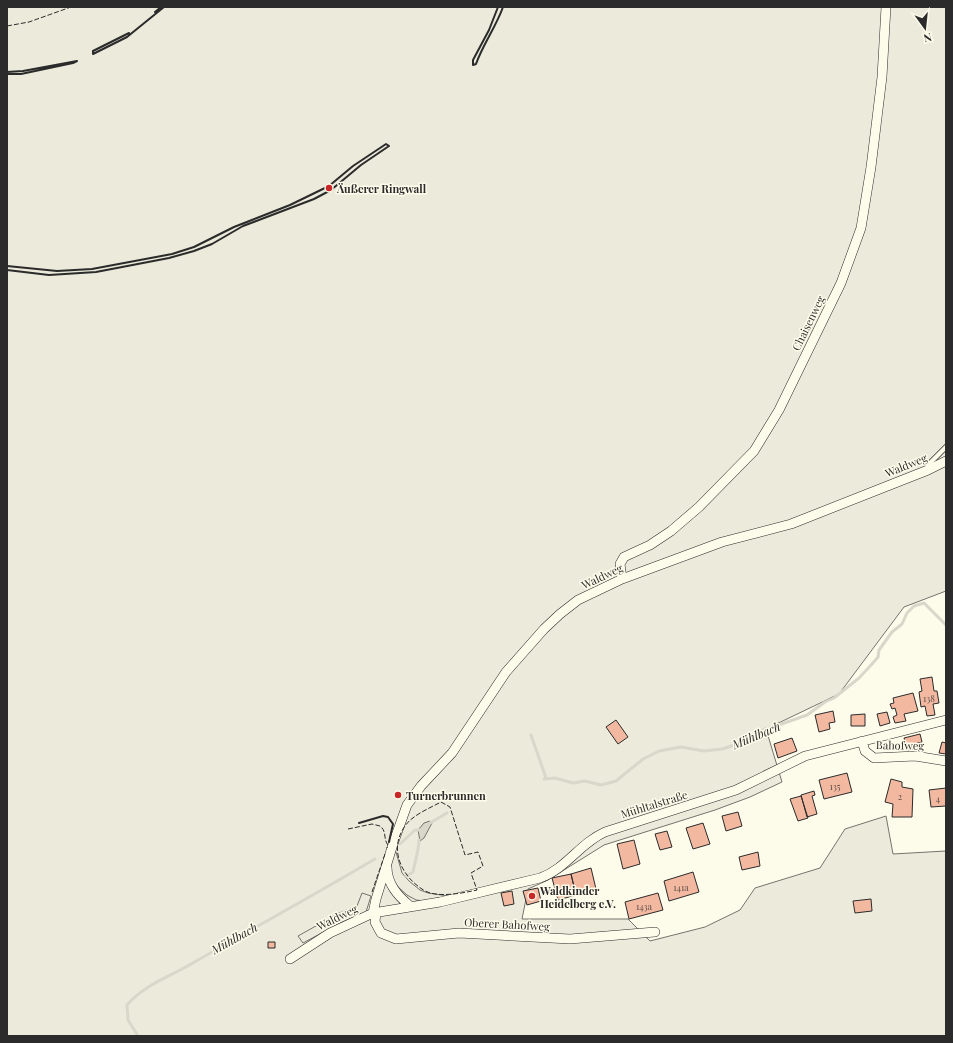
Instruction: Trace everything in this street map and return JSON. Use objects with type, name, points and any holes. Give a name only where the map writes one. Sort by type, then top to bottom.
[{"type":"street","name":"Chaisenweg","points":[[622,579],[620,564],[624,557],[650,546],[671,531],[699,507],[754,452],[779,410],[835,294],[849,262],[863,214],[882,77],[886,7]]},
{"type":"street","name":"Waldweg","points":[[290,959],[323,936],[375,913],[376,899],[407,805],[421,786],[452,754],[506,672],[544,629],[578,600],[622,579],[722,542],[791,524],[928,470],[946,461]]},
{"type":"street","name":"Mühltalstraße","points":[[375,913],[457,898],[545,876],[557,869],[593,839],[605,832],[736,790],[805,756],[946,720]]},
{"type":"street","name":"Bahofweg","points":[[862,741],[865,751],[874,758],[915,756],[946,761]]},
{"type":"street","name":"Waldweg","points":[[387,864],[388,878],[393,888],[399,897],[410,906]]},
{"type":"street","name":"Oberer Bahofweg","points":[[375,913],[375,922],[381,933],[396,939],[459,933],[570,939],[655,932]]},
{"type":"lane","points":[[928,470],[928,465],[946,447]]},
{"type":"shaded area","points":[[7,7],[946,7],[946,591],[904,607],[839,694],[766,729],[782,782],[750,797],[715,810],[604,845],[548,880],[528,889],[522,919],[628,919],[650,941],[705,927],[740,910],[755,888],[820,868],[845,829],[886,816],[893,854],[946,851],[946,1036],[7,1036]]},
{"type":"shaded area","points":[[430,821],[432,823],[424,838],[420,841],[418,830],[424,823]]},
{"type":"shaded area","points":[[394,852],[396,852],[402,873],[420,890],[428,893],[448,896],[425,901],[416,900],[407,895],[397,886],[391,875],[391,865]]},
{"type":"shaded area","points":[[362,893],[371,896],[366,912],[342,922],[303,943],[298,936],[339,913],[357,906]]},
{"type":"building","points":[[932,677],[934,691],[937,691],[939,703],[933,704],[935,715],[927,716],[925,706],[921,707],[919,692],[922,691],[920,679]]},
{"type":"building","points":[[913,693],[918,711],[904,714],[906,721],[895,723],[893,717],[897,715],[895,708],[892,709],[890,704],[894,703],[893,698]]},
{"type":"building","points":[[833,711],[835,722],[829,723],[830,729],[819,732],[815,715]]},
{"type":"building","points":[[887,712],[890,723],[880,726],[877,714]]},
{"type":"building","points":[[865,714],[865,726],[851,726],[851,715]]},
{"type":"building","points":[[616,720],[628,737],[618,744],[606,727]]},
{"type":"building","points":[[920,734],[922,742],[914,744],[915,749],[907,750],[904,738]]},
{"type":"building","points":[[792,738],[797,751],[778,758],[774,744]]},
{"type":"building","points":[[942,742],[946,743],[946,754],[939,753]]},
{"type":"building","points":[[847,773],[852,792],[824,799],[819,780]]},
{"type":"building","points":[[891,779],[902,782],[902,787],[913,789],[912,817],[892,817],[893,804],[885,802]]},
{"type":"building","points":[[946,788],[946,806],[931,807],[929,790]]},
{"type":"building","points":[[814,791],[815,795],[812,796],[817,814],[807,817],[801,795]]},
{"type":"building","points":[[801,796],[808,818],[798,821],[790,799]]},
{"type":"building","points":[[738,812],[742,826],[726,831],[722,816]]},
{"type":"building","points":[[703,823],[710,844],[693,849],[686,828]]},
{"type":"building","points":[[667,831],[672,847],[660,850],[655,834]]},
{"type":"building","points":[[634,840],[640,864],[623,869],[617,844]]},
{"type":"building","points":[[758,852],[760,866],[742,870],[739,857]]},
{"type":"building","points":[[591,868],[596,889],[576,895],[571,874]]},
{"type":"building","points":[[693,872],[699,892],[669,901],[664,881]]},
{"type":"building","points":[[571,874],[576,895],[558,900],[552,878]]},
{"type":"building","name":"Waldkinder Heidelberg e.V.","points":[[538,888],[541,901],[527,905],[523,891]]},
{"type":"building","points":[[512,891],[514,904],[504,906],[501,893]]},
{"type":"building","points":[[658,893],[663,910],[629,919],[625,902]]},
{"type":"building","points":[[871,899],[872,911],[855,913],[853,901]]},
{"type":"building","points":[[268,942],[275,942],[275,948],[268,948]]},
{"type":"waterway","name":"Mühlbach","points":[[544,779],[555,778],[573,783],[585,781],[601,785],[616,781],[643,759],[659,751],[681,747],[704,751],[722,749],[747,741],[765,729],[807,715],[825,702],[834,698],[859,678],[878,657],[879,650],[892,632],[902,624],[907,613],[914,606],[924,603],[946,625]]},
{"type":"waterway","points":[[531,735],[546,778]]},
{"type":"waterway","name":"Mühlbach","points":[[430,823],[447,813]]},
{"type":"waterway","name":"Mühlbach","points":[[400,844],[415,830],[421,830]]},
{"type":"waterway","points":[[406,876],[413,872],[418,852],[419,840]]},
{"type":"waterway","name":"Mühlbach","points":[[138,1036],[128,1020],[127,1005],[141,992],[375,859]]},
{"type":"fence","points":[[7,26],[29,22],[71,7]]},
{"type":"fence","points":[[441,802],[450,807],[465,855],[478,852],[483,866],[471,873],[477,890],[444,895],[425,891],[410,879],[400,864],[397,847],[399,838],[406,824],[425,810],[441,802]]},
{"type":"fence","points":[[348,829],[372,824],[380,826],[388,845],[387,848]]},
{"type":"fence","points":[[372,892],[385,854]]},
{"type":"wall","points":[[155,12],[161,7]]},
{"type":"wall","points":[[93,51],[93,54],[127,37],[164,7]]},
{"type":"wall","points":[[473,65],[473,60],[489,30],[498,7]]},
{"type":"wall","points":[[473,65],[476,64],[503,7]]},
{"type":"wall","points":[[93,51],[129,33]]},
{"type":"wall","points":[[7,72],[23,71],[77,61],[21,74],[7,74]]},
{"type":"wall","points":[[7,266],[57,271],[92,269],[172,254],[194,247],[234,227],[290,205],[329,186],[353,166],[386,144],[389,146],[361,165],[331,190],[314,199],[243,226],[212,244],[194,251],[169,258],[96,272],[49,275],[7,270]]},
{"type":"wall","points":[[359,823],[383,816],[388,817],[393,824],[389,842]]},
{"type":"place","name":"Äußerer Ringwall","points":[[329,188]]},
{"type":"place","name":"Turnerbrunnen","points":[[398,795]]},
{"type":"place","name":"Waldkinder Heidelberg e.V.","points":[[532,896]]}]
